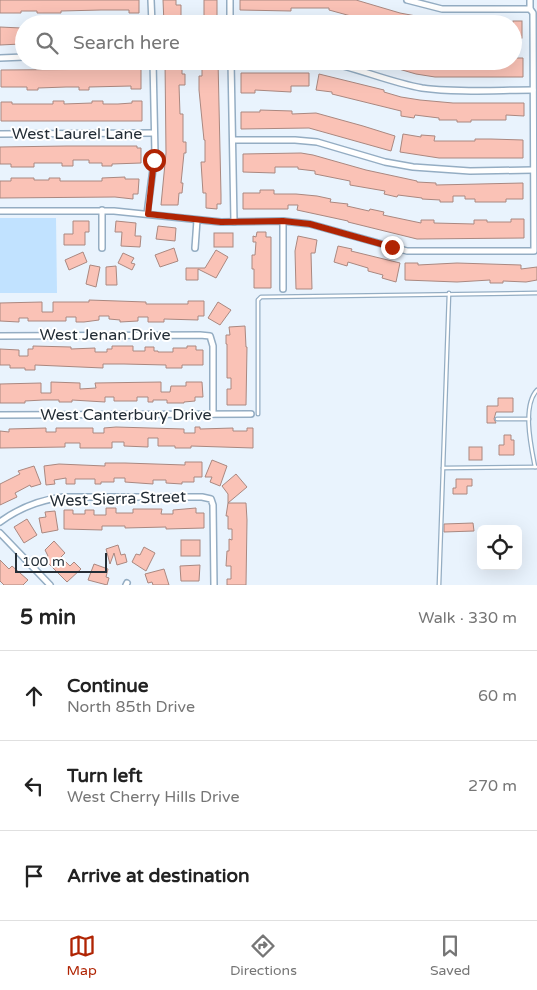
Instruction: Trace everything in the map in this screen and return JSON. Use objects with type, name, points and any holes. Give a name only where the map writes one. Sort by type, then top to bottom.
[{"type":"street","points":[[151,0],[152,15]]},
{"type":"street","points":[[230,0],[230,15]]},
{"type":"street","points":[[407,0],[442,9],[530,9]]},
{"type":"street","points":[[431,7],[433,0]]},
{"type":"street","points":[[0,211],[102,210],[197,220],[234,222],[283,221],[310,224],[407,251],[534,251],[533,90],[535,54],[533,13],[530,9],[530,0]]},
{"type":"street","points":[[0,58],[15,57]]},
{"type":"street","points":[[148,214],[154,160],[153,70]]},
{"type":"street","points":[[231,70],[234,222]]},
{"type":"street","points":[[357,70],[428,88],[533,90]]},
{"type":"street","name":"West Laurel Lane","points":[[0,134],[154,133]]},
{"type":"street","points":[[233,140],[317,142],[385,162],[413,167],[470,171],[533,170]]},
{"type":"street","points":[[102,210],[102,248]]},
{"type":"street","points":[[195,248],[197,220]]},
{"type":"street","points":[[283,221],[283,289]]},
{"type":"street","name":"West Jenan Drive","points":[[0,336],[210,336],[213,346],[213,414]]},
{"type":"street","name":"West Canterbury Drive","points":[[0,415],[251,414]]},
{"type":"street","name":"West Sierra Street","points":[[0,522],[15,511],[26,506],[63,497],[202,497],[211,499],[213,505],[214,585]]},
{"type":"street","points":[[0,533],[50,585]]},
{"type":"lane","points":[[439,585],[449,293]]},
{"type":"lane","points":[[258,414],[258,300],[261,297],[537,293]]},
{"type":"lane","points":[[443,468],[536,467],[529,419],[529,402],[537,390]]},
{"type":"lane","points":[[497,420],[529,419]]},
{"type":"shaded area","points":[[0,218],[56,218],[57,293],[0,293]]},
{"type":"building","points":[[0,0],[139,0],[139,13],[129,13],[129,10],[101,10],[61,11],[61,13],[21,11],[21,13],[0,13]]},
{"type":"building","points":[[163,0],[176,0],[176,5],[181,5],[181,15],[164,15]]},
{"type":"building","points":[[204,0],[217,0],[217,15],[204,15]]},
{"type":"building","points":[[240,0],[356,0],[411,15],[347,15],[329,10],[329,8],[291,8],[291,11],[240,10]]},
{"type":"building","points":[[0,27],[15,28],[15,44],[0,45]]},
{"type":"building","points":[[523,58],[523,77],[435,77],[402,70],[522,70]]},
{"type":"building","points":[[1,70],[141,70],[141,89],[131,89],[131,86],[89,87],[89,90],[79,90],[79,87],[27,90],[27,87],[1,87]]},
{"type":"building","points":[[165,70],[182,70],[182,74],[185,74],[185,85],[179,85],[180,114],[183,114],[183,142],[186,142],[186,153],[184,153],[181,183],[183,183],[182,193],[179,193],[178,205],[161,205],[166,153]]},
{"type":"building","points":[[202,70],[218,70],[221,204],[217,204],[217,209],[206,208],[206,193],[203,193],[201,162],[205,162],[205,140],[199,90],[199,76],[202,76]]},
{"type":"building","points":[[241,73],[309,73],[309,86],[291,86],[291,92],[255,90],[255,93],[241,93]]},
{"type":"building","points":[[319,74],[384,90],[384,92],[401,97],[420,100],[453,103],[524,103],[524,116],[506,115],[506,120],[457,122],[457,120],[439,120],[439,118],[415,115],[414,118],[401,116],[401,111],[332,94],[332,92],[316,90]]},
{"type":"building","points":[[53,101],[64,101],[64,104],[103,101],[103,104],[118,104],[142,101],[142,121],[1,121],[1,102],[12,102],[12,104],[53,104]]},
{"type":"building","points":[[260,110],[292,111],[292,114],[316,113],[395,136],[391,151],[309,128],[241,129],[241,112],[260,112]]},
{"type":"building","points":[[403,134],[421,137],[421,135],[435,136],[434,141],[475,141],[475,139],[523,140],[523,158],[439,158],[400,152]]},
{"type":"building","points":[[137,146],[137,148],[141,148],[141,163],[102,166],[102,163],[89,163],[89,160],[73,160],[73,166],[62,166],[62,163],[34,163],[34,167],[11,167],[11,164],[0,164],[0,147]]},
{"type":"building","points":[[301,153],[417,182],[436,183],[436,185],[523,183],[523,199],[506,199],[506,202],[475,202],[475,199],[465,199],[465,196],[453,196],[453,202],[440,202],[440,200],[398,195],[397,197],[384,194],[385,191],[350,185],[350,181],[315,174],[315,171],[298,169],[298,167],[275,167],[275,173],[243,172],[243,154]]},
{"type":"building","points":[[125,177],[125,179],[139,179],[138,194],[133,194],[133,199],[115,197],[0,198],[0,181],[11,181],[11,178],[49,180],[49,178],[60,178],[60,181],[102,181],[102,178]]},
{"type":"building","points":[[260,190],[274,190],[274,194],[317,196],[331,199],[330,202],[348,204],[347,206],[369,211],[370,209],[384,212],[383,215],[421,223],[421,220],[434,220],[434,223],[474,224],[474,220],[511,222],[511,219],[524,219],[524,238],[417,239],[297,210],[298,205],[288,205],[288,209],[243,209],[243,193],[260,193]]},
{"type":"building","points":[[73,221],[89,221],[89,232],[85,232],[85,245],[64,245],[64,234],[73,234]]},
{"type":"building","points":[[116,221],[136,223],[135,236],[141,236],[140,247],[121,246],[122,232],[115,232]]},
{"type":"building","points":[[158,226],[176,228],[175,241],[156,239]]},
{"type":"building","points":[[257,232],[266,232],[266,237],[271,237],[271,288],[254,288],[252,255],[255,255],[256,242],[253,242],[253,236],[256,237]]},
{"type":"building","points":[[214,233],[233,233],[233,247],[214,247]]},
{"type":"building","points":[[298,236],[317,240],[315,253],[311,253],[312,289],[296,289],[295,251]]},
{"type":"building","points":[[338,246],[400,263],[396,282],[382,278],[383,275],[368,271],[368,268],[348,262],[347,266],[334,262]]},
{"type":"building","points":[[174,248],[178,261],[160,267],[155,255]]},
{"type":"building","points":[[216,250],[228,257],[216,278],[198,269],[198,280],[186,280],[186,268],[205,268]]},
{"type":"building","points":[[83,252],[87,262],[69,270],[65,260]]},
{"type":"building","points":[[123,253],[134,258],[131,263],[135,264],[132,270],[118,263]]},
{"type":"building","points":[[405,263],[418,263],[418,265],[457,263],[521,265],[521,269],[537,267],[537,280],[490,283],[490,280],[457,282],[405,280]]},
{"type":"building","points":[[90,265],[100,267],[96,287],[86,284]]},
{"type":"building","points":[[116,266],[117,285],[106,285],[106,267]]},
{"type":"building","points":[[89,300],[146,302],[146,304],[188,304],[188,301],[204,301],[204,316],[198,316],[198,320],[164,319],[164,322],[148,322],[148,317],[138,317],[138,321],[120,322],[120,320],[109,319],[109,316],[99,316],[99,320],[84,322],[76,322],[76,317],[66,317],[66,321],[28,321],[28,318],[19,318],[19,322],[0,321],[0,303],[42,302],[42,312],[53,312],[53,302],[89,302]]},
{"type":"building","points":[[218,302],[231,310],[220,325],[208,318]]},
{"type":"building","points":[[245,326],[247,347],[246,405],[227,405],[227,389],[231,389],[231,378],[227,378],[226,335],[230,335],[229,327]]},
{"type":"building","points":[[33,346],[71,347],[71,349],[95,348],[95,352],[107,352],[107,349],[112,349],[112,346],[133,346],[133,351],[145,351],[145,347],[154,347],[154,351],[173,352],[173,348],[196,346],[196,350],[203,350],[203,365],[182,365],[182,368],[166,368],[166,365],[103,364],[103,368],[35,365],[35,370],[25,370],[25,368],[10,368],[10,365],[0,365],[0,349],[19,350],[19,356],[28,356],[28,349],[33,349]]},
{"type":"building","points":[[51,382],[80,383],[80,389],[96,388],[95,383],[161,382],[161,392],[170,392],[171,386],[186,386],[186,382],[202,382],[203,397],[195,397],[195,401],[184,403],[167,403],[167,400],[148,402],[148,397],[137,397],[137,401],[114,401],[114,397],[105,397],[105,402],[43,400],[25,401],[25,403],[0,403],[0,384],[41,383],[41,393],[51,393]]},
{"type":"building","points":[[498,398],[513,398],[513,412],[496,412],[494,419],[496,423],[487,423],[487,406],[498,406]]},
{"type":"building","points":[[195,427],[200,427],[200,429],[233,428],[233,431],[247,431],[247,428],[253,428],[253,448],[191,446],[191,448],[175,448],[175,446],[158,446],[158,438],[148,438],[148,447],[124,446],[124,442],[112,442],[112,448],[80,448],[80,443],[65,443],[65,447],[0,448],[0,431],[9,432],[9,429],[46,428],[46,432],[56,432],[56,428],[93,428],[93,433],[104,433],[104,428],[184,429],[184,433],[195,433]]},
{"type":"building","points":[[504,435],[511,435],[511,440],[514,440],[514,455],[499,455],[499,445],[504,445]]},
{"type":"building","points":[[469,447],[482,447],[482,460],[469,460]]},
{"type":"building","points":[[212,460],[227,466],[220,486],[210,482],[212,477],[205,477]]},
{"type":"building","points":[[185,462],[202,462],[202,477],[194,477],[194,482],[182,482],[182,484],[166,483],[166,480],[153,480],[153,484],[125,482],[125,478],[114,478],[114,482],[101,482],[101,484],[95,484],[95,479],[75,479],[75,484],[66,484],[66,478],[54,480],[55,484],[46,485],[44,466],[59,464],[105,466],[105,463],[185,465]]},
{"type":"building","points":[[34,466],[41,484],[31,487],[30,485],[15,493],[17,497],[0,505],[0,484],[20,474],[18,471]]},
{"type":"building","points":[[236,474],[247,487],[228,503],[228,494],[222,486]]},
{"type":"building","points":[[456,479],[472,479],[472,486],[467,486],[467,494],[453,494],[453,488],[456,488]]},
{"type":"building","points":[[228,503],[246,503],[246,585],[227,585],[227,579],[231,579],[231,566],[226,566],[227,551],[229,551],[229,539],[232,540],[232,529],[228,529],[228,516],[226,516]]},
{"type":"building","points":[[106,508],[116,508],[116,513],[133,513],[133,509],[162,509],[161,514],[173,514],[173,510],[196,508],[196,513],[204,513],[204,528],[166,529],[166,527],[125,528],[125,526],[102,526],[102,530],[64,529],[64,510],[73,510],[73,514],[85,514],[85,510],[94,510],[94,515],[106,515]]},
{"type":"building","points":[[55,511],[58,530],[42,533],[39,518],[46,517],[45,512]]},
{"type":"building","points":[[27,519],[37,535],[24,543],[14,527]]},
{"type":"building","points":[[473,523],[474,531],[444,532],[444,524]]},
{"type":"building","points":[[181,540],[200,540],[200,556],[181,556]]},
{"type":"building","points":[[54,541],[65,553],[61,557],[70,566],[74,562],[81,569],[67,582],[44,559],[48,556],[45,550]]},
{"type":"building","points":[[118,545],[121,555],[125,554],[127,562],[117,565],[114,553],[110,564],[106,549]]},
{"type":"building","points":[[144,547],[155,553],[146,571],[132,562],[136,554],[140,555]]},
{"type":"building","points":[[0,560],[9,569],[12,566],[28,580],[23,585],[4,585],[0,581]]},
{"type":"building","points":[[94,564],[108,569],[106,577],[109,578],[107,585],[88,580]]},
{"type":"building","points":[[200,565],[199,581],[181,581],[180,566]]},
{"type":"building","points":[[164,569],[169,585],[153,585],[152,582],[148,583],[145,574]]},
{"type":"route","points":[[154,160],[148,214],[221,222],[296,222],[310,224],[392,247]]}]
